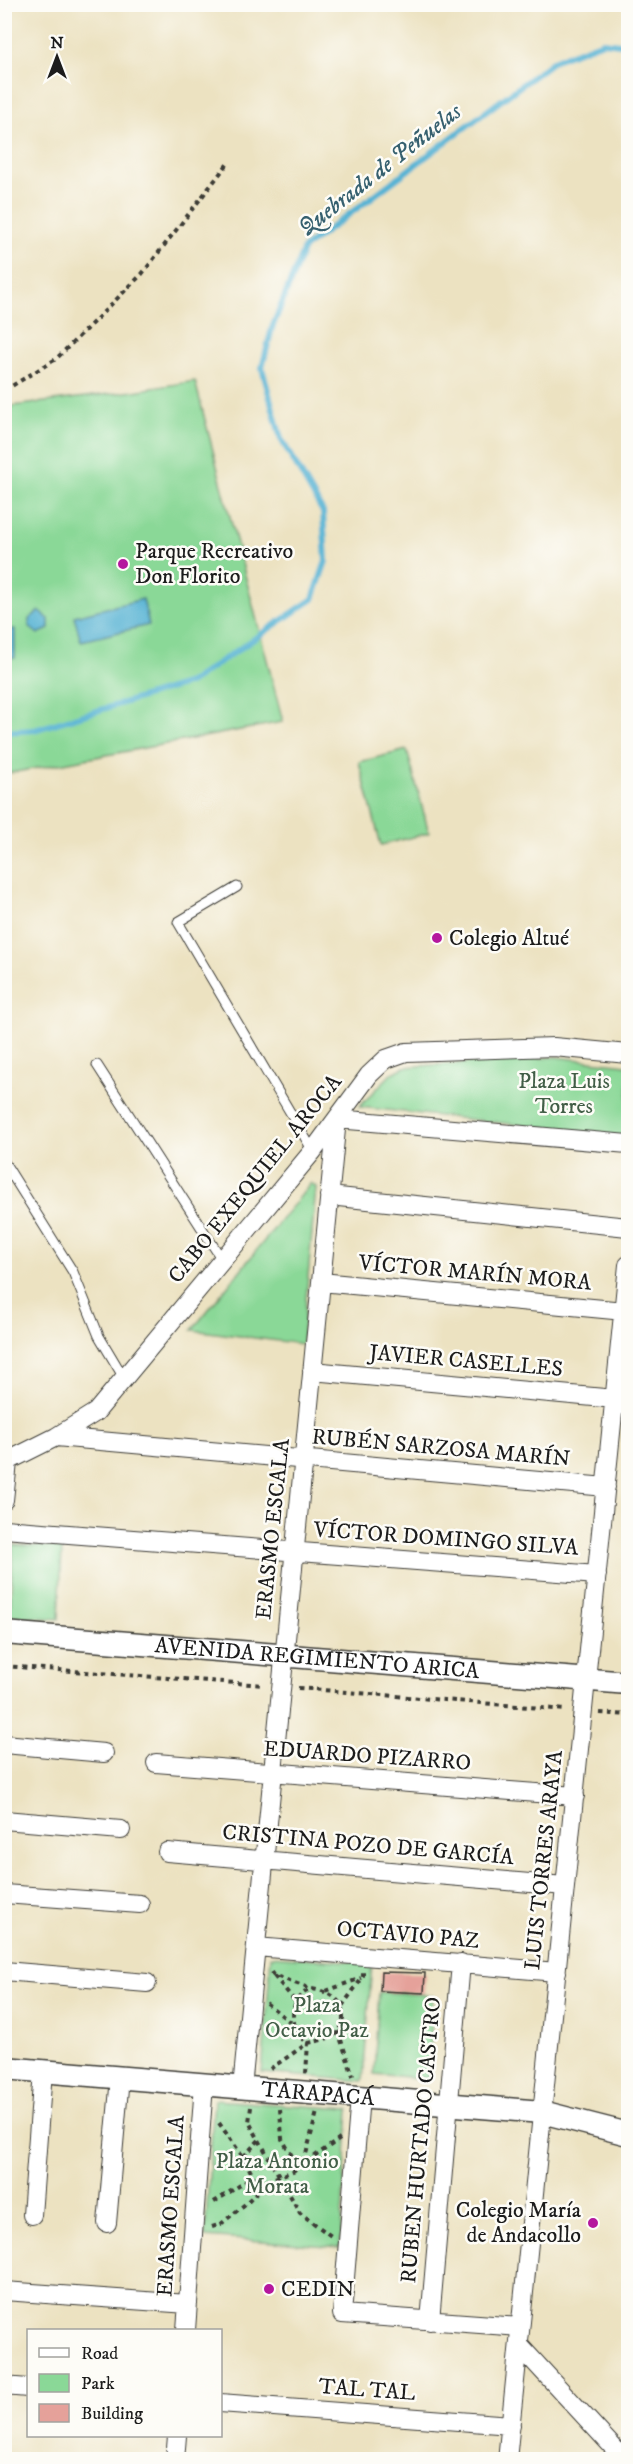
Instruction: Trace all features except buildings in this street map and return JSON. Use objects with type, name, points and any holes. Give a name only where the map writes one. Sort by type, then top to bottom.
[{"type":"street","name":"CABO EXEQUIEL AROCA","points":[[4,1500],[6,1463],[56,1437],[96,1412],[221,1258],[313,1151],[377,1066],[386,1059],[406,1052],[554,1047],[628,1054]]},
{"type":"street","points":[[337,1119],[628,1144]]},
{"type":"street","name":"ERASMO ESCALA","points":[[247,2088],[252,1991],[264,1860],[337,1119]]},
{"type":"street","points":[[329,1196],[628,1227]]},
{"type":"street","name":"LUIS TORRES ARAYA","points":[[507,2460],[615,1399],[624,1361],[624,1311],[628,1265]]},
{"type":"street","name":"VÍCTOR MARÍN MORA","points":[[321,1282],[624,1311]]},
{"type":"street","name":"JAVIER CASELLES","points":[[312,1371],[615,1399]]},
{"type":"street","name":"RUBÉN SARZOSA MARÍN","points":[[56,1437],[606,1487]]},
{"type":"street","name":"VÍCTOR DOMINGO SILVA","points":[[4,1529],[597,1575]]},
{"type":"street","name":"AVENIDA REGIMIENTO ARICA","points":[[4,1633],[628,1683]]},
{"type":"street","points":[[4,1744],[104,1753]]},
{"type":"street","name":"EDUARDO PIZARRO","points":[[156,1763],[574,1796]]},
{"type":"street","points":[[4,1820],[121,1830]]},
{"type":"street","name":"CRISTINA POZO DE GARCÍA","points":[[167,1852],[565,1886]]},
{"type":"street","points":[[4,1894],[140,1904]]},
{"type":"street","name":"OCTAVIO PAZ","points":[[256,1947],[557,1972]]},
{"type":"street","name":"RUBEN HURTADO CASTRO","points":[[430,2320],[461,1963]]},
{"type":"street","points":[[4,1971],[147,1983]]},
{"type":"street","name":"TARAPACÁ","points":[[4,2068],[543,2112],[628,2134]]},
{"type":"street","points":[[32,2216],[43,2071]]},
{"type":"street","points":[[107,2223],[120,2077]]},
{"type":"street","name":"ERASMO ESCALA","points":[[186,2329],[204,2084]]},
{"type":"street","points":[[360,2097],[342,2314],[430,2320],[520,2336],[626,2460]]},
{"type":"street","points":[[4,2291],[188,2304]]},
{"type":"street","points":[[4,2386],[27,2388]]},
{"type":"street","name":"TAL TAL","points":[[222,2403],[511,2425]]},
{"type":"street","points":[[175,2460],[177,2437]]},
{"type":"lane","points":[[237,886],[178,922],[313,1151]]},
{"type":"lane","points":[[97,1065],[221,1258]]},
{"type":"lane","points":[[4,1162],[73,1272],[99,1336],[124,1378]]},
{"type":"path","points":[[4,387],[9,387],[56,359],[142,274],[229,162]]},
{"type":"path","points":[[4,1666],[628,1715]]},
{"type":"path","points":[[256,1947],[273,1975],[295,2001]]},
{"type":"path","points":[[342,2006],[363,1977],[365,1956]]},
{"type":"path","points":[[273,1975],[334,1996],[342,2006],[343,2022],[338,2031],[326,2038],[308,2043],[247,2088],[249,2122],[300,2213],[330,2235],[348,2239]]},
{"type":"path","points":[[325,1991],[363,1977]]},
{"type":"path","points":[[308,2043],[302,2039],[294,2025],[292,2014],[295,2001],[303,1992],[312,1989]]},
{"type":"path","points":[[252,1991],[294,2025]]},
{"type":"path","points":[[338,2031],[360,2097]]},
{"type":"path","points":[[304,2162],[313,2093],[308,2043]]},
{"type":"path","points":[[280,2091],[282,2139],[298,2166]]},
{"type":"path","points":[[219,2117],[219,2125],[243,2157],[260,2189]]},
{"type":"path","points":[[193,2230],[220,2224],[269,2181],[298,2166],[358,2126]]},
{"type":"path","points":[[243,2157],[259,2140]]},
{"type":"path","points":[[195,2206],[207,2207],[254,2177]]},
{"type":"green space","name":"Parque Recreativo Don Florito","points":[[195,381],[283,722],[5,774],[5,407]]},
{"type":"green space","points":[[407,750],[429,833],[381,845],[359,762]]},
{"type":"green space","name":"Plaza Luis Torres","points":[[556,1057],[628,1067],[628,1137],[359,1107],[391,1074],[404,1067]]},
{"type":"green space","points":[[311,1183],[316,1187],[302,1344],[192,1330]]},
{"type":"green space","points":[[13,1545],[62,1547],[59,1619],[10,1616]]},
{"type":"green space","name":"Plaza Octavio Paz","points":[[271,1956],[372,1963],[363,2081],[262,2073]]},
{"type":"green space","points":[[379,1992],[433,1995],[429,2079],[374,2074]]},
{"type":"green space","name":"Plaza Antonio Morata","points":[[214,2100],[349,2109],[340,2247],[205,2237]]},
{"type":"water","points":[[143,599],[149,625],[81,641],[74,616]]},
{"type":"water","points":[[39,611],[49,619],[49,629],[38,634],[29,627],[29,619]]},
{"type":"water","points":[[15,629],[15,658],[5,658],[5,630]]},
{"type":"waterway","name":"Quebrada de Peñuelas","points":[[4,732],[34,730],[189,683],[313,599],[326,561],[323,512],[281,439],[262,368],[272,328],[304,248],[555,60],[603,42],[628,45]]},
{"type":"place","name":"Parque Recreativo Don Florito","points":[[123,564]]},
{"type":"place","name":"Colegio Altué","points":[[437,938]]},
{"type":"place","name":"Colegio María de Andacollo","points":[[593,2223]]},
{"type":"place","name":"CEDIN","points":[[269,2289]]}]
